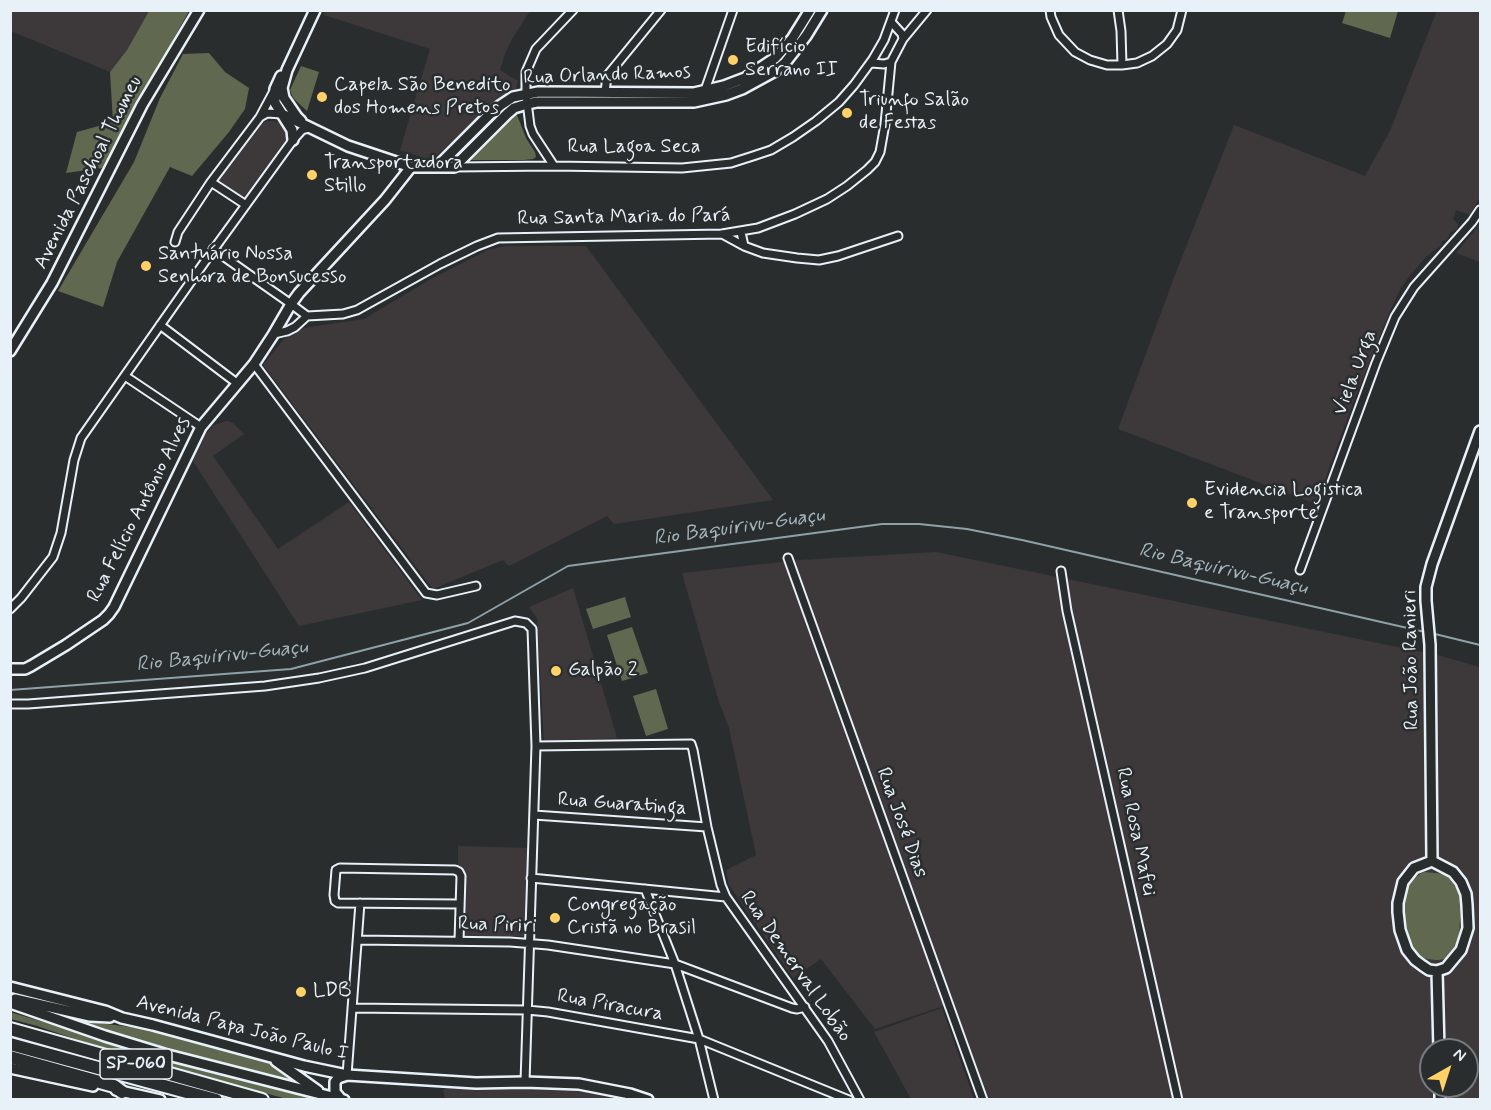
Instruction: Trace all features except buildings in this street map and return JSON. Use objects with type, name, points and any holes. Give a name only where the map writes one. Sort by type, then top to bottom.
[{"type":"highway","name":"SP-060","points":[[10,1029],[262,1100]]},
{"type":"highway","name":"SP-060","points":[[10,1044],[216,1100]]},
{"type":"highway","points":[[10,1057],[114,1086],[122,1092]]},
{"type":"street","name":"Avenida Paschoal Thomeu","points":[[10,351],[52,283],[142,105],[200,10]]},
{"type":"street","points":[[309,128],[297,117],[284,98],[282,88],[287,70],[315,10]]},
{"type":"street","points":[[554,166],[533,134],[526,99],[526,72],[536,50],[573,10]]},
{"type":"street","points":[[605,92],[607,76],[661,10]]},
{"type":"street","points":[[704,95],[733,10]]},
{"type":"street","name":"Rua Orlando Ramos","points":[[437,167],[501,105],[513,98],[537,102],[694,102],[704,95],[745,78],[775,58],[792,39],[810,10]]},
{"type":"street","name":"Rua Orlando Ramos","points":[[454,167],[507,114],[538,92],[694,93],[704,95],[742,89],[775,71],[795,52],[822,10]]},
{"type":"street","name":"Rua Lagoa Seca","points":[[282,114],[348,146],[411,167],[682,168],[731,163],[771,150],[816,121],[839,102],[871,63],[884,40],[896,10]]},
{"type":"street","points":[[871,63],[891,62],[903,39],[927,10]]},
{"type":"street","points":[[1050,10],[1059,35],[1075,52],[1107,65],[1137,63],[1152,56],[1167,44],[1177,30],[1182,10]]},
{"type":"street","points":[[1118,10],[1122,65]]},
{"type":"street","points":[[892,23],[902,34],[903,39]]},
{"type":"street","name":"Rua Santa Maria do Pará","points":[[274,334],[295,327],[307,316],[343,314],[357,310],[440,264],[498,238],[722,234],[758,228],[795,214],[827,199],[847,186],[875,162],[880,152],[885,124],[891,62]]},
{"type":"street","points":[[175,242],[178,232],[211,182],[260,117],[282,74],[287,70]]},
{"type":"street","points":[[274,89],[274,103],[292,130],[293,140]]},
{"type":"street","points":[[260,117],[267,113],[282,114]]},
{"type":"street","points":[[10,609],[53,557],[61,533],[77,447],[86,430],[293,140],[302,130],[309,128]]},
{"type":"street","name":"Rua Felício Antônio Alves","points":[[10,669],[25,669],[31,666],[110,614],[201,427],[254,364],[299,293],[385,200],[411,167]]},
{"type":"street","points":[[211,182],[246,205]]},
{"type":"street","name":"Viela Urga","points":[[1300,570],[1395,317],[1414,287],[1480,210]]},
{"type":"street","points":[[741,232],[744,246]]},
{"type":"street","points":[[722,234],[763,253],[819,260],[898,236]]},
{"type":"street","points":[[213,249],[307,316]]},
{"type":"street","points":[[160,325],[238,384]]},
{"type":"street","points":[[254,364],[426,593],[437,595],[476,586]]},
{"type":"street","points":[[125,376],[201,427]]},
{"type":"street","name":"Rua João Ranieri","points":[[1432,861],[1430,645],[1426,587],[1480,431]]},
{"type":"street","name":"Rua José Dias","points":[[788,558],[983,1100]]},
{"type":"street","name":"Rua Rosa Mafei","points":[[1061,571],[1067,611],[1178,1100]]},
{"type":"street","points":[[10,704],[265,686],[319,678],[365,668],[515,621],[526,623],[532,629],[536,746],[525,1082]]},
{"type":"street","name":"Rua Demerval Lobão","points":[[536,746],[691,744],[707,827],[726,897],[828,1041],[860,1100]]},
{"type":"street","name":"Rua Guaratinga","points":[[534,815],[707,827]]},
{"type":"street","points":[[1432,861],[1453,872],[1461,882],[1466,894],[1467,905],[1467,928],[1461,950],[1446,968],[1437,971],[1423,966],[1407,950],[1400,930],[1398,912],[1403,882],[1414,868],[1432,861]]},
{"type":"street","points":[[459,904],[342,903],[335,901],[337,869],[455,870],[459,872],[461,876],[459,941]]},
{"type":"street","points":[[531,878],[726,897]]},
{"type":"street","points":[[645,889],[675,964],[699,1039],[714,1100]]},
{"type":"street","points":[[342,1099],[335,1092],[335,1082],[338,1078],[347,1075],[360,903]]},
{"type":"street","name":"Rua Piriri","points":[[358,940],[529,942],[675,964],[792,1008],[805,1007]]},
{"type":"street","points":[[1437,971],[1439,1038]]},
{"type":"street","name":"Avenida Papa João Paulo I","points":[[10,987],[347,1075],[476,1083],[579,1084],[648,1100]]},
{"type":"street","points":[[10,999],[90,1016],[122,1018]]},
{"type":"street","points":[[10,1003],[164,1054],[342,1099]]},
{"type":"street","name":"Rua Piracura","points":[[352,1008],[527,1010],[699,1039],[849,1100]]},
{"type":"street","points":[[270,1056],[322,1094]]},
{"type":"street","points":[[10,1068],[160,1100]]},
{"type":"shaded area","points":[[325,10],[530,11],[512,39],[500,70],[518,81],[516,90],[484,113],[435,157],[425,158],[400,150],[430,49],[324,15]]},
{"type":"shaded area","points":[[1437,10],[1480,11],[1480,197],[1470,215],[1456,210],[1453,219],[1458,224],[1457,229],[1427,256],[1401,288],[1353,403],[1316,504],[1118,429],[1234,125],[1365,176],[1390,131]]},
{"type":"shaded area","points":[[10,11],[149,11],[127,50],[110,72],[11,31]]},
{"type":"shaded area","points":[[264,122],[278,122],[284,128],[287,134],[285,141],[246,195],[242,197],[219,179]]},
{"type":"shaded area","points":[[1480,224],[1480,262],[1456,253]]},
{"type":"shaded area","points":[[506,246],[586,246],[773,500],[614,524],[607,516],[509,566],[503,560],[433,589],[263,365],[284,339],[297,330],[364,319],[431,279],[488,250]]},
{"type":"shaded area","points":[[227,421],[233,423],[244,434],[213,456],[278,549],[349,502],[422,600],[299,626],[193,461],[210,429],[214,425]]},
{"type":"shaded area","points":[[936,552],[1441,656],[1480,667],[1480,1099],[987,1099],[952,1003],[875,1029],[821,959],[793,978],[729,885],[726,870],[756,855],[729,728],[719,702],[682,573],[800,560]]},
{"type":"shaded area","points":[[573,588],[617,738],[544,742],[537,618],[529,607]]},
{"type":"shaded area","points":[[458,846],[527,848],[525,936],[465,936],[465,871],[458,866]]},
{"type":"shaded area","points":[[942,1008],[974,1099],[911,1099],[874,1032]]},
{"type":"shaded area","points":[[443,1089],[576,1089],[619,1099],[445,1099]]},
{"type":"green space","points":[[1346,10],[1398,11],[1390,38],[1342,23]]},
{"type":"green space","points":[[149,11],[189,11],[102,168],[66,173],[77,132],[113,122],[110,72],[127,50]]},
{"type":"green space","points":[[209,53],[225,72],[249,88],[245,109],[192,176],[170,167],[117,262],[103,307],[58,291],[134,162],[160,98],[183,54]]},
{"type":"green space","points":[[301,66],[319,72],[307,111],[293,98],[290,90]]},
{"type":"green space","points":[[517,115],[536,157],[523,160],[469,160],[500,125]]},
{"type":"green space","points":[[625,597],[631,617],[593,629],[586,609]]},
{"type":"green space","points":[[632,627],[648,673],[622,681],[607,635]]},
{"type":"green space","points":[[656,689],[668,729],[646,736],[633,696]]},
{"type":"green space","points":[[1424,872],[1444,874],[1457,889],[1461,899],[1459,940],[1454,952],[1445,959],[1427,959],[1420,956],[1411,948],[1407,938],[1403,908],[1406,892],[1409,883]]},
{"type":"green space","points":[[10,1012],[186,1065],[321,1099],[287,1099],[116,1053],[11,1019]]},
{"type":"green space","points":[[68,1019],[146,1029],[266,1061],[293,1082],[149,1044]]},
{"type":"waterway","name":"Rio Baquirivu-Guaçu","points":[[10,690],[291,669],[468,623],[568,566],[882,524],[919,524],[967,529],[1425,632]]},
{"type":"waterway","name":"Rio Baquirivu-Guaçu","points":[[1431,633],[1480,645]]},
{"type":"place","name":"Edifício Serrano II","points":[[733,60]]},
{"type":"place","name":"Capela São Benedito dos Homens Pretos","points":[[322,97]]},
{"type":"place","name":"Triunfo Salão de Festas","points":[[847,113]]},
{"type":"place","name":"Transportadora Stillo","points":[[312,175]]},
{"type":"place","name":"Santuário Nossa Senhora de Bonsucesso","points":[[146,266]]},
{"type":"place","name":"Evidencia Logistica e Transporte","points":[[1192,503]]},
{"type":"place","name":"Galpão 2","points":[[556,671]]},
{"type":"place","name":"Congregação Cristã no Brasil","points":[[555,918]]},
{"type":"place","name":"LDB","points":[[301,992]]}]
